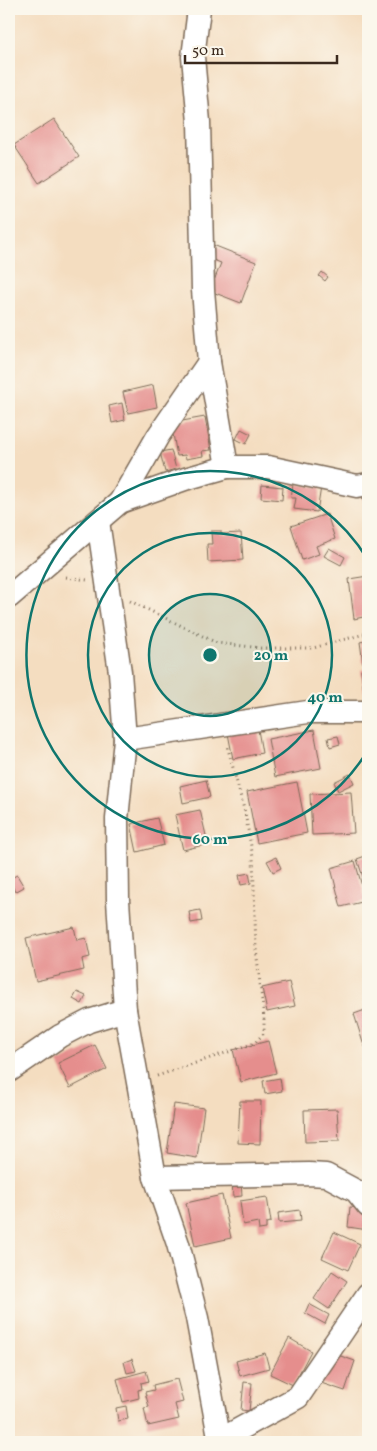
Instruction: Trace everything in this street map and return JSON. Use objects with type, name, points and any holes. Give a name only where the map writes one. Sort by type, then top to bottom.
[{"type":"street","points":[[199,9],[193,57],[199,122],[203,290],[209,362],[227,467]]},
{"type":"street","points":[[9,597],[120,502],[158,436],[209,362]]},
{"type":"street","points":[[120,502],[185,479],[227,467],[268,467],[357,486],[368,484]]},
{"type":"street","points":[[98,521],[120,672],[126,740],[118,819],[118,900],[125,1010],[156,1177],[178,1244],[197,1318],[220,1441],[298,1397],[368,1294]]},
{"type":"street","points":[[126,740],[308,712],[368,712]]},
{"type":"street","points":[[9,1071],[60,1036],[89,1021],[125,1010]]},
{"type":"street","points":[[156,1177],[326,1175],[356,1191],[368,1206]]},
{"type":"path","points":[[63,577],[89,580],[217,643],[261,648],[313,648],[368,633]]},
{"type":"path","points":[[138,1082],[255,1043],[264,1033],[256,949],[253,857],[245,813],[222,725]]},
{"type":"building","points":[[54,119],[79,157],[39,183],[14,145]]},
{"type":"building","points":[[213,245],[256,262],[241,303],[210,291],[221,263],[208,258]]},
{"type":"building","points":[[322,272],[328,277],[325,281],[319,276]]},
{"type":"building","points":[[153,385],[157,407],[128,413],[123,392]]},
{"type":"building","points":[[122,403],[125,420],[112,423],[109,406]]},
{"type":"building","points":[[205,417],[211,450],[202,451],[203,456],[186,459],[185,455],[177,456],[171,423]]},
{"type":"building","points":[[241,429],[251,434],[246,444],[236,439]]},
{"type":"building","points":[[171,450],[176,469],[165,472],[160,452]]},
{"type":"building","points":[[293,484],[321,487],[317,512],[294,509],[296,498],[291,498]]},
{"type":"building","points":[[262,485],[283,487],[282,500],[261,498]]},
{"type":"building","points":[[368,491],[368,515],[361,494]]},
{"type":"building","points":[[327,514],[335,539],[316,546],[319,554],[302,560],[291,526]]},
{"type":"building","points":[[211,531],[221,531],[221,534],[241,533],[243,560],[208,562],[207,544],[212,544]]},
{"type":"building","points":[[329,548],[345,557],[341,565],[324,556]]},
{"type":"building","points":[[368,576],[368,616],[354,619],[349,579]]},
{"type":"building","points":[[368,640],[368,663],[363,663],[360,642]]},
{"type":"building","points":[[368,669],[368,691],[364,692],[361,670]]},
{"type":"building","points":[[255,712],[262,753],[233,759],[225,718]]},
{"type":"building","points":[[314,730],[321,768],[275,777],[268,739]]},
{"type":"building","points":[[338,736],[340,744],[330,747],[328,738]]},
{"type":"building","points":[[350,774],[354,783],[338,791],[334,782]]},
{"type":"building","points":[[206,780],[210,797],[183,803],[180,786]]},
{"type":"building","points":[[297,782],[307,833],[257,843],[247,792]]},
{"type":"building","points":[[351,792],[354,833],[312,835],[310,794]]},
{"type":"building","points":[[200,810],[208,844],[183,850],[175,815]]},
{"type":"building","points":[[157,818],[164,845],[137,852],[131,824]]},
{"type":"building","points":[[368,855],[368,892],[357,859]]},
{"type":"building","points":[[276,857],[281,868],[273,872],[267,861]]},
{"type":"building","points":[[355,861],[366,901],[341,907],[331,868]]},
{"type":"building","points":[[249,873],[251,883],[241,885],[239,875]]},
{"type":"building","points":[[17,875],[24,887],[15,892],[9,879]]},
{"type":"building","points":[[200,910],[202,921],[191,923],[189,912]]},
{"type":"building","points":[[74,927],[77,940],[86,938],[90,957],[82,959],[84,970],[36,981],[26,938]]},
{"type":"building","points":[[289,982],[295,1006],[267,1012],[262,988]]},
{"type":"building","points":[[77,992],[86,996],[82,1004],[73,999]]},
{"type":"building","points":[[368,1009],[368,1045],[364,1046],[354,1014]]},
{"type":"building","points":[[268,1041],[276,1073],[241,1082],[233,1050]]},
{"type":"building","points":[[95,1045],[107,1069],[70,1088],[58,1063]]},
{"type":"building","points":[[280,1078],[282,1091],[265,1094],[263,1081]]},
{"type":"building","points":[[240,1101],[261,1101],[260,1144],[238,1143]]},
{"type":"building","points":[[174,1104],[204,1108],[197,1158],[167,1153]]},
{"type":"building","points":[[337,1109],[339,1141],[305,1142],[304,1110]]},
{"type":"building","points":[[232,1181],[241,1181],[242,1196],[233,1197]]},
{"type":"building","points":[[222,1195],[231,1238],[195,1246],[186,1203]]},
{"type":"building","points":[[267,1197],[271,1222],[266,1223],[266,1229],[259,1230],[258,1222],[243,1225],[240,1201]]},
{"type":"building","points":[[350,1207],[368,1209],[368,1230],[348,1227]]},
{"type":"building","points":[[300,1210],[301,1221],[279,1223],[278,1213]]},
{"type":"building","points":[[334,1232],[360,1244],[348,1270],[322,1258]]},
{"type":"building","points":[[332,1271],[347,1281],[329,1309],[314,1299]]},
{"type":"building","points":[[309,1304],[329,1315],[325,1324],[305,1313]]},
{"type":"building","points":[[289,1338],[311,1351],[293,1385],[270,1374]]},
{"type":"building","points":[[265,1353],[269,1368],[240,1376],[236,1361]]},
{"type":"building","points":[[332,1353],[355,1361],[345,1391],[321,1383]]},
{"type":"building","points":[[132,1359],[136,1371],[127,1373],[124,1362]]},
{"type":"building","points":[[146,1371],[149,1381],[141,1383],[142,1389],[138,1390],[139,1398],[123,1402],[117,1379]]},
{"type":"building","points":[[177,1379],[183,1402],[175,1404],[179,1419],[148,1426],[144,1408],[149,1407],[145,1392],[154,1390],[153,1385]]},
{"type":"building","points":[[244,1382],[252,1383],[249,1411],[241,1410]]},
{"type":"building","points":[[126,1406],[128,1419],[118,1421],[116,1408]]}]
